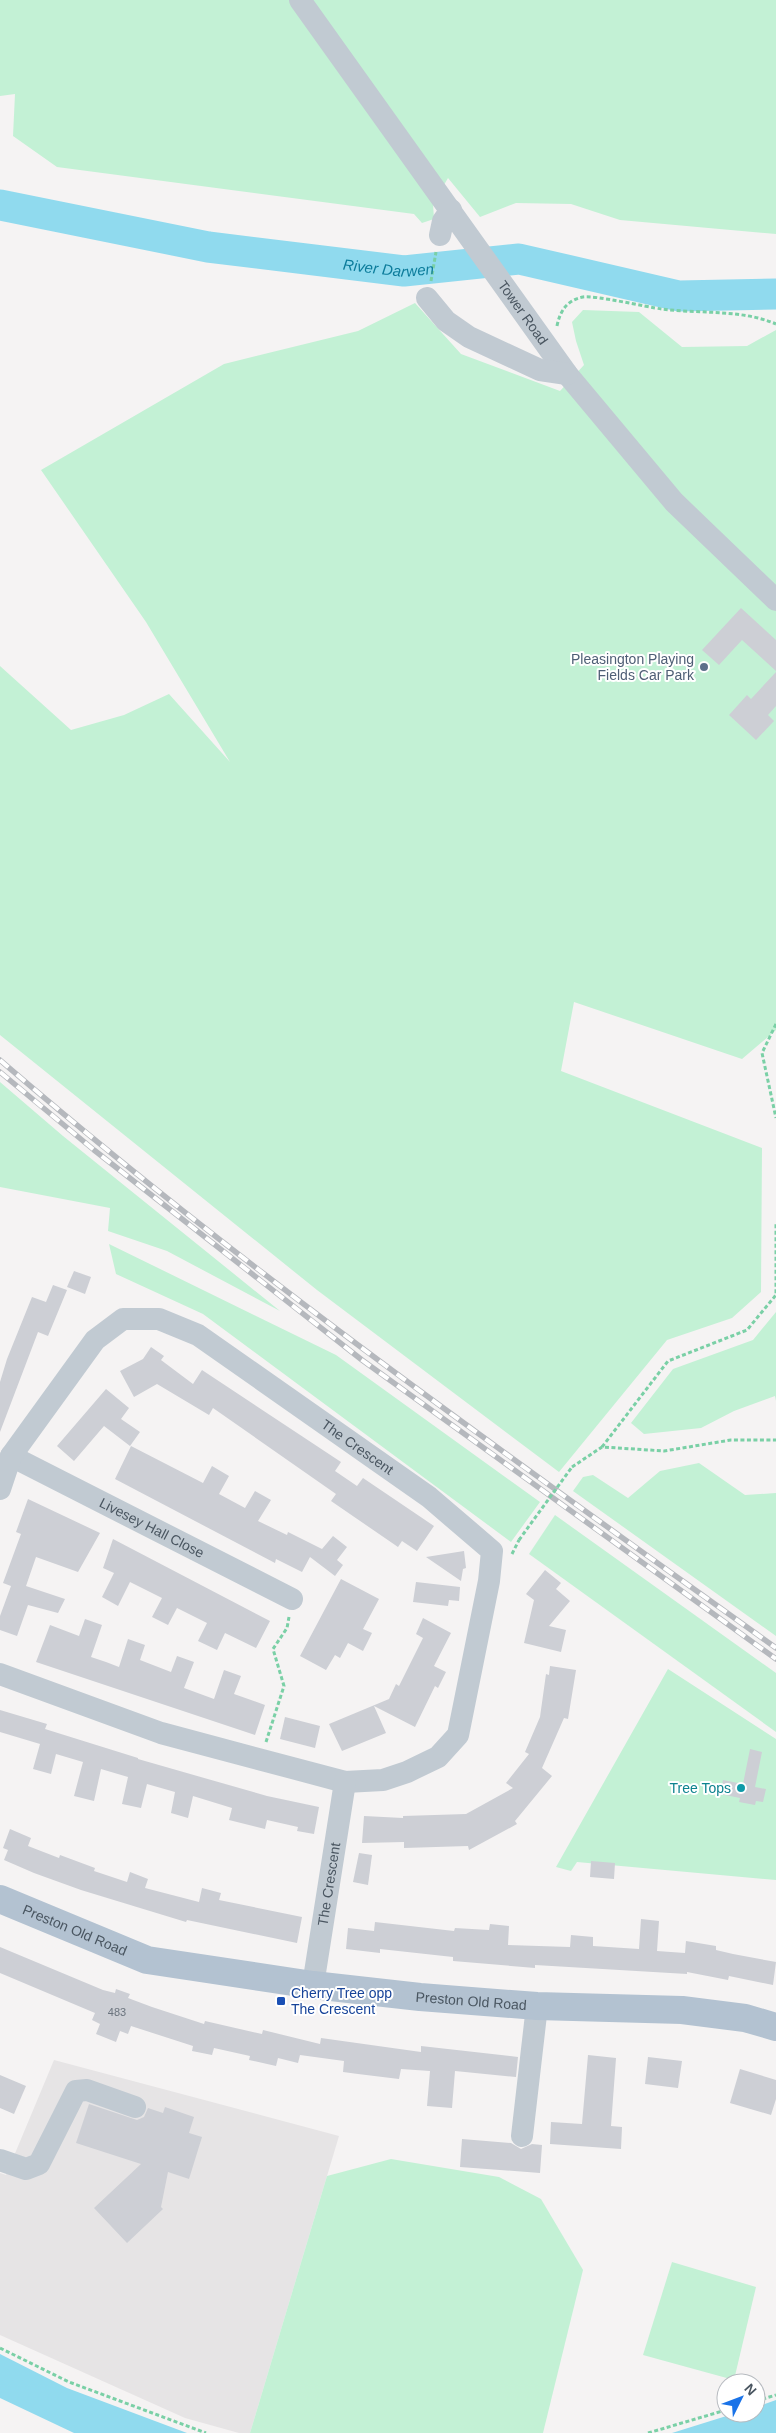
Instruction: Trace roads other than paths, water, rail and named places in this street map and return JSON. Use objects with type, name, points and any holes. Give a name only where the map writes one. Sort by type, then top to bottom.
[{"type":"main road","name":"Preston Old Road","points":[[0,1899],[147,1960],[313,1985],[420,1997],[537,2006],[682,2010],[746,2018],[776,2027]]},
{"type":"street","name":"Tower Road","points":[[300,0],[567,374],[674,502],[776,600]]},
{"type":"street","points":[[440,235],[443,221],[451,210]]},
{"type":"street","points":[[427,298],[446,320],[469,337],[540,370],[567,374]]},
{"type":"street","name":"The Crescent","points":[[0,1489],[11,1456],[95,1340],[123,1319],[160,1318],[198,1334],[429,1496],[492,1551],[489,1581],[458,1735],[438,1757],[407,1772],[383,1780],[344,1782],[161,1733],[0,1674]]},
{"type":"street","name":"Livesey Hall Close","points":[[11,1456],[292,1599]]},
{"type":"street","name":"The Crescent","points":[[313,1985],[344,1782]]},
{"type":"street","points":[[522,2136],[537,2006]]},
{"type":"street","points":[[3,2162],[26,2169],[39,2164],[76,2091],[87,2090],[135,2107]]},
{"type":"water","points":[[0,2354],[67,2388],[187,2433],[74,2433],[0,2398]]},
{"type":"water","points":[[776,2400],[776,2433],[672,2433],[716,2419],[716,2423],[766,2423],[766,2404]]},
{"type":"waterway","name":"River Darwen","points":[[0,205],[208,247],[404,271],[519,259],[679,296],[776,294]]},
{"type":"railway","points":[[0,1060],[188,1215],[284,1289],[480,1435],[776,1648]]},
{"type":"railway","points":[[0,1072],[94,1150],[362,1360],[776,1659]]},
{"type":"place","name":"Pleasington Playing Fields Car Park","points":[[704,667]]},
{"type":"place","name":"Tree Tops","points":[[741,1788]]},
{"type":"place","name":"Cherry Tree opp The Crescent","points":[[281,2001]]}]
